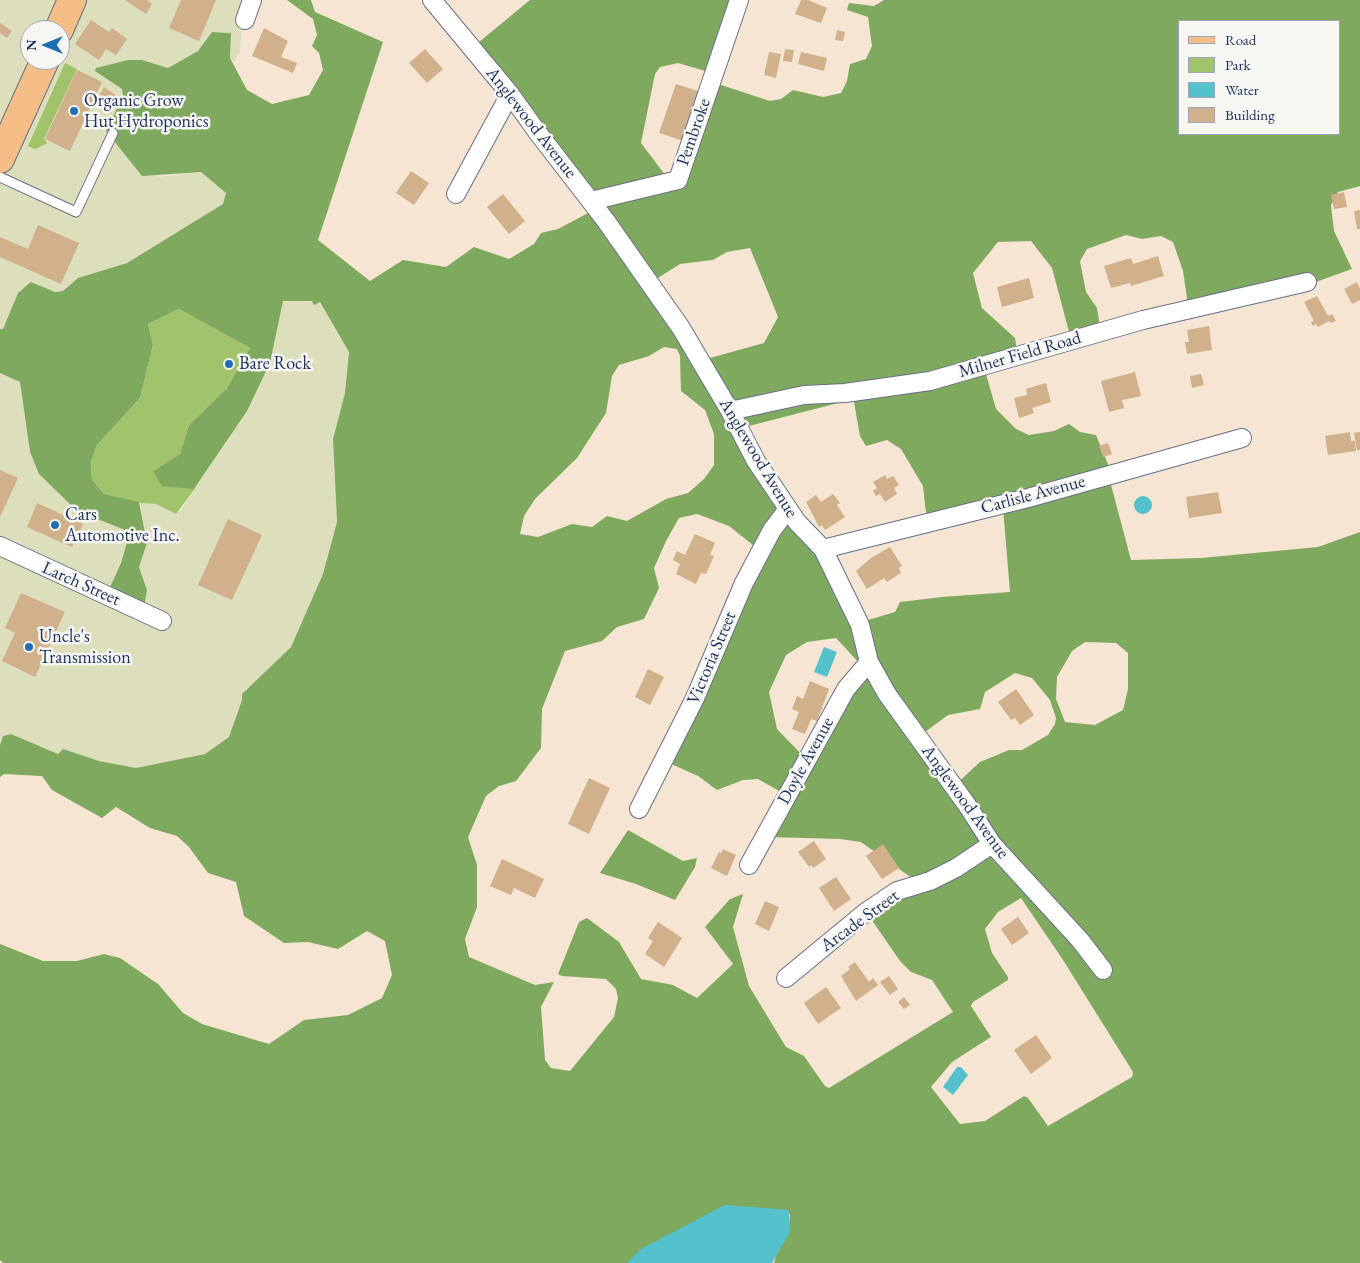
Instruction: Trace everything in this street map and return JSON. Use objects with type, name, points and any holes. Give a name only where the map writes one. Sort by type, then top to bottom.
[{"type":"main road","points":[[63,20],[72,0]]},
{"type":"main road","points":[[0,159],[40,70]]},
{"type":"street","points":[[245,20],[252,0]]},
{"type":"street","name":"Anglewood Avenue","points":[[432,0],[510,94],[591,201],[680,328],[730,411],[756,461],[797,522],[824,549],[860,625],[869,662],[887,694],[967,805],[992,844],[1080,940],[1103,970]]},
{"type":"street","name":"Pembroke","points":[[591,201],[678,180],[740,0]]},
{"type":"street","points":[[456,194],[510,94]]},
{"type":"street","name":"Milner Field Road","points":[[730,411],[804,395],[844,393],[930,380],[1144,320],[1308,282]]},
{"type":"street","name":"Carlisle Avenue","points":[[824,549],[1019,500],[1242,438]]},
{"type":"street","name":"Victoria Street","points":[[640,809],[695,698],[744,582],[772,530],[788,509]]},
{"type":"street","name":"Larch Street","points":[[0,546],[162,620]]},
{"type":"street","name":"Doyle Avenue","points":[[749,864],[846,689],[869,662]]},
{"type":"street","name":"Arcade Street","points":[[786,978],[866,912],[897,891],[930,881],[956,868],[992,844]]},
{"type":"lane","points":[[0,177],[76,212],[113,134]]},
{"type":"shaded area","points":[[0,0],[251,0],[242,24],[240,52],[234,62],[230,58],[231,33],[212,32],[198,51],[168,68],[142,60],[128,60],[96,68],[122,89],[123,96],[106,131],[158,177],[201,172],[227,193],[223,204],[127,263],[78,278],[63,291],[18,293],[3,329],[0,329]]},
{"type":"shaded area","points":[[283,301],[320,302],[349,352],[345,393],[333,439],[337,522],[323,574],[291,647],[242,694],[242,700],[229,737],[205,754],[136,768],[58,754],[11,734],[3,736],[0,745],[0,373],[20,382],[30,452],[39,474],[77,511],[130,532],[121,563],[106,596],[147,590],[139,567],[147,543],[140,503],[156,504],[176,514],[180,511],[247,411],[270,363]]},
{"type":"green space","points":[[287,0],[311,0],[315,12],[383,42],[318,240],[370,281],[403,260],[446,267],[474,247],[509,259],[534,244],[541,233],[558,229],[590,212],[473,47],[530,0],[742,0],[716,74],[678,63],[660,67],[655,74],[641,143],[672,184],[718,84],[770,101],[781,99],[793,90],[823,97],[841,93],[847,81],[850,64],[866,59],[872,46],[868,17],[847,10],[849,3],[874,6],[884,0],[1360,0],[1360,186],[1338,192],[1331,205],[1334,231],[1352,269],[1296,289],[1189,312],[1183,271],[1173,242],[1161,236],[1142,239],[1126,235],[1087,249],[1080,261],[1086,292],[1097,308],[1101,334],[1072,343],[1052,268],[1031,241],[998,242],[973,273],[982,308],[1015,338],[1018,357],[984,367],[996,409],[1016,429],[1029,435],[1054,431],[1069,424],[1080,432],[1096,435],[1112,474],[1110,481],[1131,560],[1201,558],[1318,547],[1360,532],[1360,1263],[774,1263],[780,1238],[789,1227],[790,1214],[729,1211],[635,1263],[3,1263],[0,1260],[0,944],[43,961],[77,961],[104,954],[120,958],[158,984],[183,1013],[202,1024],[269,1044],[304,1020],[348,1015],[382,998],[392,975],[385,941],[367,931],[338,949],[308,942],[284,943],[244,916],[236,882],[208,873],[189,847],[177,836],[150,828],[116,807],[102,818],[52,790],[42,776],[4,774],[0,777],[0,745],[3,736],[11,734],[58,754],[63,749],[99,761],[136,768],[205,754],[229,737],[242,700],[242,694],[291,647],[323,574],[337,522],[333,439],[345,393],[349,352],[320,302],[314,305],[312,301],[283,301],[270,363],[247,411],[194,489],[162,486],[153,471],[180,454],[189,425],[227,388],[250,348],[179,309],[148,324],[153,345],[140,398],[97,445],[91,462],[92,480],[104,494],[139,502],[147,543],[139,567],[147,590],[144,607],[106,596],[121,563],[130,532],[77,511],[39,474],[30,452],[20,382],[0,373],[0,329],[3,329],[18,293],[31,282],[55,292],[63,291],[78,278],[127,263],[223,204],[226,193],[201,172],[142,176],[106,131],[123,96],[122,89],[95,71],[96,68],[128,60],[142,60],[168,68],[198,51],[212,32],[231,33],[230,58],[247,90],[272,104],[309,95],[323,70],[319,53],[312,46],[317,35],[313,19]],"holes":[[[750,248],[778,317],[764,343],[699,361],[650,283],[680,264],[713,260],[727,252]],[[664,347],[677,349],[680,356],[681,391],[705,410],[714,434],[714,465],[704,479],[688,493],[666,499],[627,521],[607,516],[592,527],[572,524],[538,537],[520,534],[524,516],[535,499],[577,458],[606,413],[612,376],[619,365],[649,356]],[[846,401],[854,402],[860,436],[866,446],[887,440],[901,449],[923,486],[927,522],[1003,508],[1010,592],[900,602],[895,612],[858,623],[745,427]],[[697,514],[729,526],[758,549],[667,762],[698,776],[717,790],[743,780],[758,779],[788,796],[769,837],[840,839],[861,842],[919,883],[869,916],[900,961],[911,972],[932,980],[953,1012],[829,1088],[825,1086],[804,1056],[786,1047],[749,986],[733,927],[743,894],[730,899],[705,927],[733,964],[697,998],[673,985],[641,979],[619,942],[587,918],[579,922],[558,974],[562,976],[606,979],[616,989],[618,998],[614,1017],[570,1071],[551,1068],[545,1060],[541,1007],[554,982],[535,985],[469,957],[465,939],[477,907],[477,865],[468,837],[486,796],[499,786],[516,781],[541,748],[542,709],[565,651],[602,641],[617,627],[644,619],[659,588],[654,568],[679,518]],[[836,638],[861,665],[807,760],[777,729],[769,692],[786,655],[807,642]],[[1085,642],[1116,643],[1128,653],[1128,689],[1123,710],[1095,725],[1065,722],[1056,699],[1057,677],[1072,651]],[[1015,673],[1032,678],[1050,700],[1056,718],[1055,724],[1048,735],[1022,750],[1009,750],[980,762],[954,786],[917,738],[948,715],[980,709],[985,692]],[[1021,898],[1063,960],[1133,1072],[1132,1077],[1048,1126],[1028,1098],[1024,1096],[985,1121],[960,1124],[931,1087],[952,1062],[991,1037],[971,1006],[973,1002],[1008,980],[1008,977],[992,953],[985,929],[998,912]]]},
{"type":"green space","points":[[70,66],[77,69],[44,139],[47,142],[46,144],[35,149],[28,146],[62,70],[70,70]]},
{"type":"green space","points":[[179,309],[250,348],[227,388],[189,425],[180,454],[153,471],[194,489],[199,483],[176,514],[156,504],[140,503],[104,494],[92,480],[91,462],[97,445],[140,398],[153,345],[148,324]]},
{"type":"green space","points":[[628,830],[683,861],[697,858],[695,867],[675,900],[636,884],[600,873]]},
{"type":"water","points":[[1139,496],[1147,496],[1152,501],[1150,512],[1139,514],[1134,509],[1134,501]]},
{"type":"water","points":[[824,647],[837,652],[827,677],[814,672]]},
{"type":"water","points":[[957,1067],[961,1067],[968,1075],[953,1095],[943,1087]]},
{"type":"water","points":[[725,1205],[789,1210],[790,1232],[772,1263],[627,1263],[641,1249]]},
{"type":"building","points":[[125,0],[147,0],[152,4],[146,14]]},
{"type":"building","points":[[181,0],[216,0],[199,41],[169,28]]},
{"type":"building","points":[[801,0],[808,0],[827,8],[821,23],[795,14]]},
{"type":"building","points":[[91,20],[109,32],[112,28],[127,39],[116,55],[106,49],[99,60],[75,44]]},
{"type":"building","points":[[0,23],[12,31],[7,38],[0,33]]},
{"type":"building","points":[[264,28],[288,41],[281,57],[297,63],[293,73],[252,56]]},
{"type":"building","points":[[837,30],[845,32],[843,41],[835,40]]},
{"type":"building","points":[[425,49],[443,69],[427,83],[409,63]]},
{"type":"building","points":[[785,49],[794,50],[792,62],[783,61]]},
{"type":"building","points":[[769,52],[781,54],[776,78],[764,75]]},
{"type":"building","points":[[801,52],[827,58],[824,71],[798,64]]},
{"type":"building","name":"Organic Grow Hut Hydroponics","points":[[77,70],[102,82],[70,151],[45,139]]},
{"type":"building","points":[[676,84],[701,92],[684,141],[659,133]]},
{"type":"building","points":[[104,87],[120,98],[110,114],[95,104]]},
{"type":"building","points":[[411,171],[429,183],[414,205],[396,193]]},
{"type":"building","points":[[1344,192],[1347,207],[1334,209],[1331,195]]},
{"type":"building","points":[[503,194],[525,221],[509,234],[487,207]]},
{"type":"building","points":[[1360,210],[1360,229],[1357,229],[1354,211]]},
{"type":"building","points":[[38,225],[79,243],[61,284],[0,257],[0,237],[28,249]]},
{"type":"building","points":[[1158,256],[1164,276],[1131,286],[1130,283],[1111,288],[1104,266],[1131,258],[1133,264]]},
{"type":"building","points":[[1029,278],[1034,298],[1002,307],[997,287]]},
{"type":"building","points":[[1357,282],[1360,289],[1360,300],[1352,304],[1344,289]]},
{"type":"building","points":[[1317,296],[1328,316],[1332,314],[1336,321],[1331,323],[1329,321],[1318,327],[1316,324],[1313,326],[1311,322],[1314,321],[1304,302]]},
{"type":"building","points":[[1209,326],[1212,350],[1187,354],[1185,342],[1189,342],[1187,330]]},
{"type":"building","points":[[1135,372],[1141,396],[1122,400],[1124,408],[1109,412],[1101,381]]},
{"type":"building","points":[[1201,374],[1204,385],[1192,388],[1190,376]]},
{"type":"building","points":[[1046,383],[1051,402],[1032,408],[1034,413],[1019,418],[1014,398],[1027,395],[1026,389]]},
{"type":"building","points":[[1350,432],[1351,441],[1355,441],[1356,451],[1328,455],[1325,436]]},
{"type":"building","points":[[1360,432],[1360,450],[1357,450],[1354,433]]},
{"type":"building","points":[[1108,443],[1112,454],[1103,457],[1099,446]]},
{"type":"building","points":[[0,470],[18,478],[0,517]]},
{"type":"building","points":[[885,475],[887,479],[893,476],[899,485],[894,488],[897,494],[885,502],[880,494],[876,496],[873,491],[877,488],[873,482]]},
{"type":"building","points":[[1218,492],[1222,513],[1189,518],[1186,497]]},
{"type":"building","points":[[833,494],[840,503],[837,505],[845,517],[825,530],[822,525],[819,527],[806,502],[816,495],[821,502]]},
{"type":"building","name":"Cars Automotive Inc.","points":[[37,503],[83,524],[72,547],[27,527]]},
{"type":"building","points":[[228,519],[262,535],[232,600],[198,585]]},
{"type":"building","points":[[695,534],[715,543],[710,555],[714,556],[706,574],[701,573],[696,584],[676,574],[680,564],[673,560],[677,551],[685,555]]},
{"type":"building","points":[[890,547],[902,566],[899,568],[901,573],[887,582],[884,578],[867,589],[856,571],[871,558]]},
{"type":"building","name":"Uncle's Transmission","points":[[21,593],[65,612],[35,677],[2,661],[15,633],[5,628]]},
{"type":"building","points":[[648,669],[664,677],[650,705],[635,697]]},
{"type":"building","points":[[810,681],[829,689],[817,721],[811,719],[805,734],[792,729],[799,712],[792,709],[797,696],[803,699]]},
{"type":"building","points":[[1016,689],[1034,715],[1020,725],[1015,718],[1011,720],[998,702]]},
{"type":"building","points":[[589,778],[610,788],[589,834],[568,824]]},
{"type":"building","points":[[814,841],[826,859],[813,868],[811,865],[809,867],[798,852]]},
{"type":"building","points":[[883,844],[899,868],[882,879],[866,856]]},
{"type":"building","points":[[723,849],[736,855],[727,876],[711,868],[719,852],[721,853]]},
{"type":"building","points":[[502,859],[544,879],[535,898],[514,888],[511,895],[490,886]]},
{"type":"building","points":[[836,877],[851,899],[834,911],[819,888]]},
{"type":"building","points":[[765,901],[779,907],[769,931],[755,924]]},
{"type":"building","points":[[1018,917],[1029,933],[1012,945],[1001,929]]},
{"type":"building","points":[[658,922],[682,938],[664,967],[645,954],[653,941],[648,938]]},
{"type":"building","points":[[855,962],[869,982],[873,978],[878,985],[856,1001],[841,976]]},
{"type":"building","points":[[889,976],[898,989],[890,995],[880,982]]},
{"type":"building","points":[[826,987],[841,1008],[818,1024],[804,1003]]},
{"type":"building","points":[[904,997],[910,1005],[904,1009],[898,1002]]},
{"type":"building","points":[[1036,1035],[1052,1058],[1031,1074],[1014,1050]]},
{"type":"place","name":"Organic Grow Hut Hydroponics","points":[[74,111]]},
{"type":"place","name":"Bare Rock","points":[[229,364]]},
{"type":"place","name":"Cars Automotive Inc.","points":[[55,525]]},
{"type":"place","name":"Uncle's Transmission","points":[[29,647]]}]
